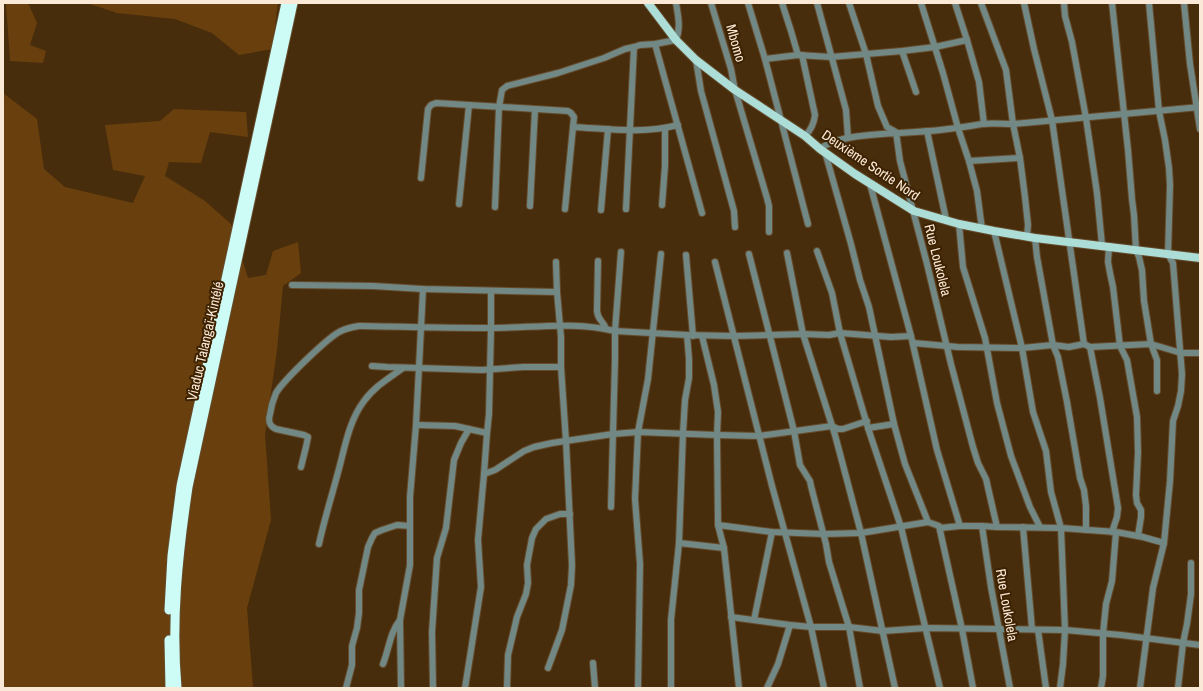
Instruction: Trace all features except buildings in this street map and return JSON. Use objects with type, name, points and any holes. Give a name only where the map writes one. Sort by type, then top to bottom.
[{"type":"highway","name":"Viaduc Talangaï-Kintélé","points":[[170,688],[170,585],[172,556],[181,486],[286,3]]},
{"type":"highway","name":"Viaduc Talangaï-Kintélé","points":[[177,688],[174,631],[176,586],[188,487],[293,3]]},
{"type":"main road","name":"Deuxième Sortie Nord","points":[[648,3],[676,40],[696,60],[735,90],[805,136],[822,151],[870,184],[914,211],[959,224],[994,231],[1200,258]]},
{"type":"street","points":[[495,207],[499,107],[502,90],[507,86],[558,73],[604,58],[622,50],[634,48],[640,45],[676,40],[679,28],[676,3]]},
{"type":"street","name":"Mbomo","points":[[712,3],[731,69],[735,90],[769,206],[769,232]]},
{"type":"street","points":[[748,3],[765,59],[808,224]]},
{"type":"street","points":[[782,3],[800,55],[815,115],[814,122],[809,132],[805,136]]},
{"type":"street","points":[[817,3],[846,110],[848,138]]},
{"type":"street","points":[[849,3],[866,54],[878,106],[888,127],[896,132]]},
{"type":"street","points":[[921,3],[969,161],[978,196],[982,229]]},
{"type":"street","points":[[954,3],[967,40],[979,82],[984,124]]},
{"type":"street","points":[[981,3],[1006,70],[1013,124],[1020,158],[1028,226],[1037,257],[1053,345],[1058,357],[1080,478],[1084,490],[1086,530]]},
{"type":"street","points":[[1024,3],[1052,120],[1087,346],[1100,398],[1118,508],[1114,532],[1112,581],[1106,604],[1103,634],[1103,676],[1101,688]]},
{"type":"street","points":[[1064,3],[1065,16],[1072,42],[1086,118],[1113,286],[1120,346],[1127,360],[1137,417],[1138,452],[1136,495],[1137,503],[1141,510],[1138,536]]},
{"type":"street","points":[[1112,3],[1134,215],[1136,250],[1142,270],[1144,301],[1151,344],[1157,360],[1157,391]]},
{"type":"street","points":[[1140,688],[1153,588],[1164,543],[1170,481],[1173,421],[1181,391],[1182,374],[1173,264],[1168,254],[1169,168],[1159,111],[1149,3]]},
{"type":"street","points":[[1184,3],[1190,64],[1198,108],[1200,130]]},
{"type":"street","points":[[765,59],[800,55],[831,57],[902,51],[935,47],[967,40]]},
{"type":"street","points":[[655,44],[702,213]]},
{"type":"street","points":[[626,209],[634,48]]},
{"type":"street","points":[[902,51],[916,92]]},
{"type":"street","points":[[696,60],[702,91],[734,211],[735,228]]},
{"type":"street","points":[[421,178],[428,109],[431,105],[436,103],[568,111],[574,117],[574,127],[565,209]]},
{"type":"street","points":[[459,204],[469,105]]},
{"type":"street","points":[[928,522],[905,464],[894,424],[869,307],[822,151],[829,143],[848,138],[896,132],[927,132],[984,124],[1013,124],[1198,108]]},
{"type":"street","points":[[530,206],[536,109]]},
{"type":"street","points":[[574,127],[630,131],[665,129],[678,125]]},
{"type":"street","points":[[601,210],[608,129]]},
{"type":"street","points":[[662,205],[665,166],[665,129]]},
{"type":"street","name":"Rue Loukolela","points":[[896,132],[900,161],[914,211],[947,347],[973,447],[978,463],[986,479],[997,527]]},
{"type":"street","points":[[927,132],[946,219]]},
{"type":"street","points":[[969,161],[1020,158]]},
{"type":"street","points":[[870,184],[913,343],[937,450],[960,526]]},
{"type":"street","points":[[959,224],[963,267],[986,347],[997,403],[1011,456],[1030,507],[1040,527]]},
{"type":"street","points":[[994,231],[1022,348],[1033,412],[1046,452],[1052,492],[1061,528],[1065,630],[1060,688]]},
{"type":"street","points":[[818,251],[832,293],[840,333],[868,428],[902,527],[940,688]]},
{"type":"street","points":[[611,507],[615,331],[621,252]]},
{"type":"street","points":[[787,253],[803,334],[832,426],[861,533],[895,688]]},
{"type":"street","points":[[638,688],[640,564],[635,499],[638,432],[648,379],[661,254]]},
{"type":"street","points":[[748,254],[794,431],[800,465],[811,486],[824,534],[829,562],[849,627],[860,688]]},
{"type":"street","points":[[671,688],[671,620],[679,543],[685,400],[689,378],[690,335],[686,255]]},
{"type":"street","points":[[598,261],[597,317],[604,323],[606,329]]},
{"type":"street","points":[[548,668],[562,630],[571,585],[572,565],[556,262]]},
{"type":"street","points":[[715,262],[772,486],[812,627],[824,688]]},
{"type":"street","points":[[292,285],[557,292]]},
{"type":"street","points":[[401,688],[400,620],[410,565],[410,497],[416,425],[423,289]]},
{"type":"street","points":[[465,688],[481,588],[478,540],[489,414],[491,291]]},
{"type":"street","points":[[301,467],[308,437],[272,427],[269,422],[269,418],[273,400],[276,392],[282,384],[317,350],[340,331],[349,327],[491,328],[559,325],[615,331],[702,336],[803,334],[829,335],[840,333],[891,337],[911,336]]},
{"type":"street","points":[[702,336],[714,385],[718,412],[718,526],[724,548],[739,688]]},
{"type":"street","points":[[913,343],[947,347],[1022,348],[1053,345],[1120,346],[1151,344],[1181,353],[1200,353]]},
{"type":"street","points":[[372,366],[419,369],[490,370],[523,367],[561,367]]},
{"type":"street","points":[[319,544],[347,438],[355,415],[372,391],[382,382],[403,368]]},
{"type":"street","points":[[484,474],[495,470],[524,451],[543,444],[613,434],[638,432],[759,436],[832,426],[838,429],[843,429],[867,421]]},
{"type":"street","points":[[868,428],[894,424]]},
{"type":"street","points":[[416,425],[455,426],[487,433]]},
{"type":"street","points":[[433,688],[432,632],[437,558],[446,528],[454,460],[460,442],[469,429]]},
{"type":"street","points":[[507,688],[508,655],[517,616],[526,594],[528,583],[527,565],[532,538],[536,529],[546,519],[560,514],[570,514]]},
{"type":"street","points":[[718,526],[772,532],[824,534],[861,533],[928,522],[936,524],[940,528],[973,688]]},
{"type":"street","points":[[346,688],[352,665],[352,646],[359,613],[359,590],[368,547],[375,533],[397,525],[410,526]]},
{"type":"street","points":[[940,528],[982,526],[1061,528],[1114,532],[1138,536],[1164,543]]},
{"type":"street","name":"Rue Loukolela","points":[[982,526],[998,629],[1010,688]]},
{"type":"street","points":[[1023,527],[1035,630],[1046,688]]},
{"type":"street","points":[[754,620],[772,532]]},
{"type":"street","points":[[679,543],[724,548]]},
{"type":"street","points":[[1178,688],[1183,643],[1191,594],[1191,563]]},
{"type":"street","points":[[731,617],[790,625],[812,627],[849,627],[883,631],[926,628],[1065,630],[1200,645]]},
{"type":"street","points":[[383,664],[392,635],[400,620]]},
{"type":"street","points":[[767,688],[778,664],[790,625]]},
{"type":"street","points":[[593,663],[595,688]]},
{"type":"shaded area","points":[[6,3],[28,3],[37,23],[30,45],[46,51],[43,63],[10,61]]},
{"type":"shaded area","points":[[87,3],[278,3],[272,49],[239,55],[212,33],[175,19],[117,13]]},
{"type":"shaded area","points":[[3,93],[37,119],[44,169],[65,187],[133,203],[145,176],[113,170],[105,125],[160,121],[174,109],[246,112],[248,137],[210,132],[201,163],[169,162],[165,176],[205,201],[231,224],[248,278],[266,275],[273,251],[298,242],[301,273],[283,286],[277,350],[265,434],[271,520],[247,608],[253,688],[3,688]]}]
